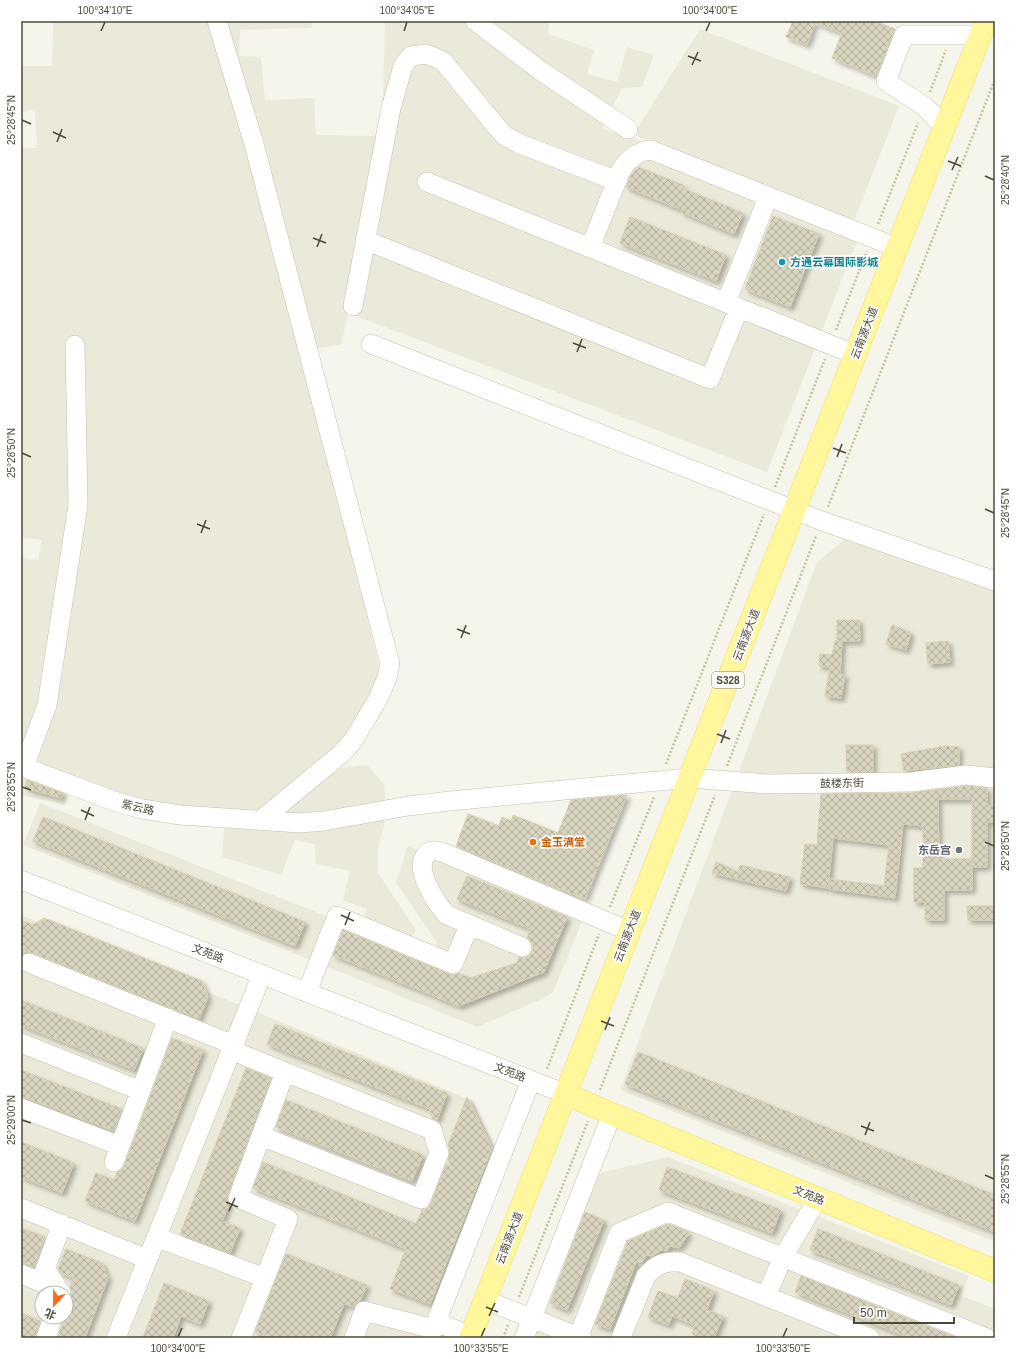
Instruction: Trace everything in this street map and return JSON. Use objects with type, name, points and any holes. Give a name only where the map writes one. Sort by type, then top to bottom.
[{"type":"main road","name":"云南源大道","points":[[470,1337],[984,28]]},
{"type":"main road","name":"文苑路","points":[[566,1094],[995,1271]]},
{"type":"street","points":[[217,21],[254,144],[390,664],[387,678],[378,699],[353,741],[340,754],[261,820]]},
{"type":"street","points":[[475,21],[541,71],[628,129]]},
{"type":"street","points":[[945,127],[924,106],[886,81],[904,35],[952,35],[984,28]]},
{"type":"street","points":[[353,306],[391,108],[403,66],[410,56],[426,54],[443,61],[495,125],[506,136],[520,144],[616,181]]},
{"type":"street","points":[[590,248],[621,170],[640,152],[651,150],[898,248]]},
{"type":"street","points":[[427,182],[856,354]]},
{"type":"street","points":[[365,240],[710,379],[768,197]]},
{"type":"street","points":[[371,344],[822,521],[995,580]]},
{"type":"street","points":[[22,767],[47,704],[78,505],[75,346]]},
{"type":"street","name":"紫云路","points":[[22,767],[114,801],[142,809],[180,815],[300,823],[324,821],[436,803],[659,782]]},
{"type":"street","name":"鼓楼东街","points":[[659,782],[689,778],[769,784],[912,782],[966,774],[995,778]]},
{"type":"street","points":[[522,947],[469,926],[447,915],[440,907],[422,872],[422,861],[427,853],[432,851],[442,852],[629,931]]},
{"type":"street","name":"文苑路","points":[[21,880],[566,1094]]},
{"type":"street","points":[[307,992],[337,916],[453,964],[469,926]]},
{"type":"street","points":[[29,963],[168,1018],[285,1072],[432,1130],[439,1153],[421,1199],[261,1136]]},
{"type":"street","points":[[116,1338],[262,974]]},
{"type":"street","points":[[21,1108],[117,1154],[168,1018]]},
{"type":"street","points":[[21,1043],[141,1091]]},
{"type":"street","points":[[241,1338],[288,1219],[238,1198],[285,1072]]},
{"type":"street","points":[[433,1330],[536,1082]]},
{"type":"street","points":[[524,1338],[603,1110]]},
{"type":"street","points":[[766,1296],[783,1257],[818,1198]]},
{"type":"street","points":[[21,1208],[147,1259]]},
{"type":"street","points":[[485,1300],[580,1338],[619,1233],[668,1212],[988,1338]]},
{"type":"street","points":[[55,1285],[45,1269],[62,1224]]},
{"type":"street","points":[[156,1237],[265,1278]]},
{"type":"street","points":[[621,1338],[646,1276],[653,1268],[671,1261],[680,1262],[870,1338]]},
{"type":"street","points":[[21,1274],[46,1285]]},
{"type":"street","points":[[354,1338],[364,1311],[433,1330],[470,1337]]},
{"type":"street","points":[[46,1338],[51,1325]]},
{"type":"path","points":[[536,1082],[605,921],[952,35]]},
{"type":"path","points":[[503,1338],[513,1311],[603,1110],[721,781],[995,79]]},
{"type":"shaded area","points":[[53,21],[311,21],[312,28],[240,30],[239,56],[261,57],[265,100],[314,98],[316,135],[382,136],[385,21],[550,21],[548,34],[594,50],[587,74],[617,82],[627,47],[654,55],[642,87],[622,88],[602,129],[638,140],[862,228],[767,472],[348,313],[341,345],[300,350],[380,669],[368,706],[323,770],[367,765],[384,784],[386,817],[378,850],[378,873],[416,930],[409,943],[361,924],[367,909],[343,900],[350,871],[316,864],[315,844],[295,840],[281,875],[222,857],[225,813],[70,788],[65,805],[21,795],[21,558],[38,560],[42,540],[21,538],[21,148],[37,148],[35,110],[21,112],[21,66],[52,66]]},
{"type":"shaded area","points":[[700,29],[899,106],[854,221],[633,135]]},
{"type":"shaded area","points":[[850,535],[995,588],[995,1242],[620,1090],[817,562]]},
{"type":"shaded area","points":[[40,803],[430,957],[437,942],[396,883],[408,846],[584,917],[553,992],[544,998],[477,1027],[23,845]]},
{"type":"shaded area","points":[[21,915],[473,1101],[497,1152],[425,1338],[21,1338]]},
{"type":"shaded area","points":[[668,1157],[969,1276],[960,1295],[995,1309],[995,1338],[529,1338],[595,1174]]},
{"type":"building","points":[[793,21],[874,21],[895,29],[876,76],[832,58],[842,33],[815,23],[807,45],[786,37]]},
{"type":"building","points":[[638,167],[683,185],[682,188],[743,213],[734,234],[681,212],[682,210],[626,187],[631,175]]},
{"type":"building","name":"方通云幕国际影城","points":[[773,216],[819,234],[790,307],[745,289]]},
{"type":"building","points":[[630,217],[726,255],[716,281],[620,243]]},
{"type":"building","points":[[837,620],[859,620],[860,641],[842,641],[840,674],[845,675],[841,698],[825,696],[830,667],[819,666],[820,654],[832,655],[835,641],[837,641]]},
{"type":"building","points":[[892,625],[910,632],[906,650],[886,644]]},
{"type":"building","points":[[948,641],[950,662],[928,664],[926,643]]},
{"type":"building","points":[[846,745],[873,745],[873,772],[847,772]]},
{"type":"building","points":[[945,746],[959,747],[959,765],[904,771],[901,754]]},
{"type":"building","points":[[27,780],[63,793],[61,798],[25,788]]},
{"type":"building","points":[[966,786],[987,788],[987,806],[995,806],[995,822],[987,822],[987,867],[972,867],[972,890],[944,890],[944,920],[925,920],[925,902],[914,902],[914,868],[923,868],[923,826],[903,824],[895,898],[829,889],[830,879],[884,886],[889,845],[833,838],[828,888],[800,884],[805,844],[817,845],[821,794],[911,793]],"holes":[[[938,799],[972,799],[972,859],[939,859]]]},
{"type":"building","name":"金玉满堂","points":[[627,795],[585,899],[456,846],[468,814],[499,826],[502,817],[511,821],[513,815],[558,833],[571,800]]},
{"type":"building","points":[[43,817],[305,922],[295,946],[33,841]]},
{"type":"building","points":[[716,862],[738,872],[740,865],[790,877],[786,891],[712,873]]},
{"type":"building","points":[[467,876],[567,917],[544,972],[459,1006],[333,955],[343,930],[449,974],[454,975],[459,973],[470,978],[517,963],[519,957],[524,958],[529,956],[532,952],[533,946],[531,941],[527,938],[531,929],[457,899]]},
{"type":"building","points":[[967,906],[995,906],[995,920],[968,920]]},
{"type":"building","points":[[44,918],[202,981],[208,997],[199,1019],[33,953],[21,950],[21,920],[33,925]]},
{"type":"building","points":[[21,1000],[143,1048],[134,1070],[21,1025]]},
{"type":"building","points":[[275,1024],[447,1093],[437,1120],[433,1119],[430,1109],[267,1044]]},
{"type":"building","points":[[172,1038],[203,1050],[135,1221],[85,1201],[96,1173],[114,1180],[117,1172],[124,1166]]},
{"type":"building","points":[[638,1052],[995,1195],[995,1232],[625,1084]]},
{"type":"building","points":[[246,1068],[271,1078],[227,1199],[229,1204],[222,1221],[240,1228],[230,1253],[180,1234]]},
{"type":"building","points":[[21,1070],[122,1109],[114,1131],[21,1096]]},
{"type":"building","points":[[467,1097],[492,1148],[430,1304],[390,1289],[406,1249],[253,1188],[263,1162],[416,1224],[422,1210],[428,1208],[431,1203],[446,1164],[451,1166],[448,1159],[450,1150],[448,1145]]},
{"type":"building","points":[[286,1100],[423,1155],[412,1181],[276,1127]]},
{"type":"building","points":[[21,1142],[74,1163],[62,1193],[21,1177]]},
{"type":"building","points":[[667,1167],[781,1210],[772,1233],[659,1190]]},
{"type":"building","points":[[585,1212],[604,1220],[567,1310],[550,1303]]},
{"type":"building","points":[[668,1224],[688,1232],[688,1235],[679,1248],[670,1246],[667,1251],[661,1250],[653,1256],[646,1255],[640,1266],[637,1260],[610,1329],[595,1324],[628,1241]]},
{"type":"building","points":[[21,1228],[45,1237],[34,1267],[21,1262]]},
{"type":"building","points":[[818,1229],[959,1285],[951,1305],[810,1250]]},
{"type":"building","points":[[66,1249],[102,1263],[108,1278],[85,1338],[58,1338],[62,1325],[74,1325],[74,1285],[71,1285],[73,1278],[61,1273],[58,1269]]},
{"type":"building","points":[[286,1254],[367,1285],[360,1301],[356,1303],[354,1307],[344,1304],[330,1338],[270,1338],[255,1332]]},
{"type":"building","points":[[801,1276],[957,1338],[910,1338],[795,1292]]},
{"type":"building","points":[[685,1279],[714,1291],[707,1310],[723,1316],[714,1338],[701,1338],[692,1334],[695,1325],[672,1316],[669,1325],[648,1317],[658,1291],[678,1298]]},
{"type":"building","points":[[164,1283],[209,1301],[200,1324],[181,1316],[173,1338],[143,1338]]},
{"type":"building","points":[[21,1313],[34,1318],[34,1325],[39,1325],[35,1338],[21,1338]]},
{"type":"place","name":"方通云幕国际影城","points":[[782,262]]},
{"type":"place","name":"金玉满堂","points":[[533,842]]},
{"type":"place","name":"东岳宫","points":[[959,850]]}]
